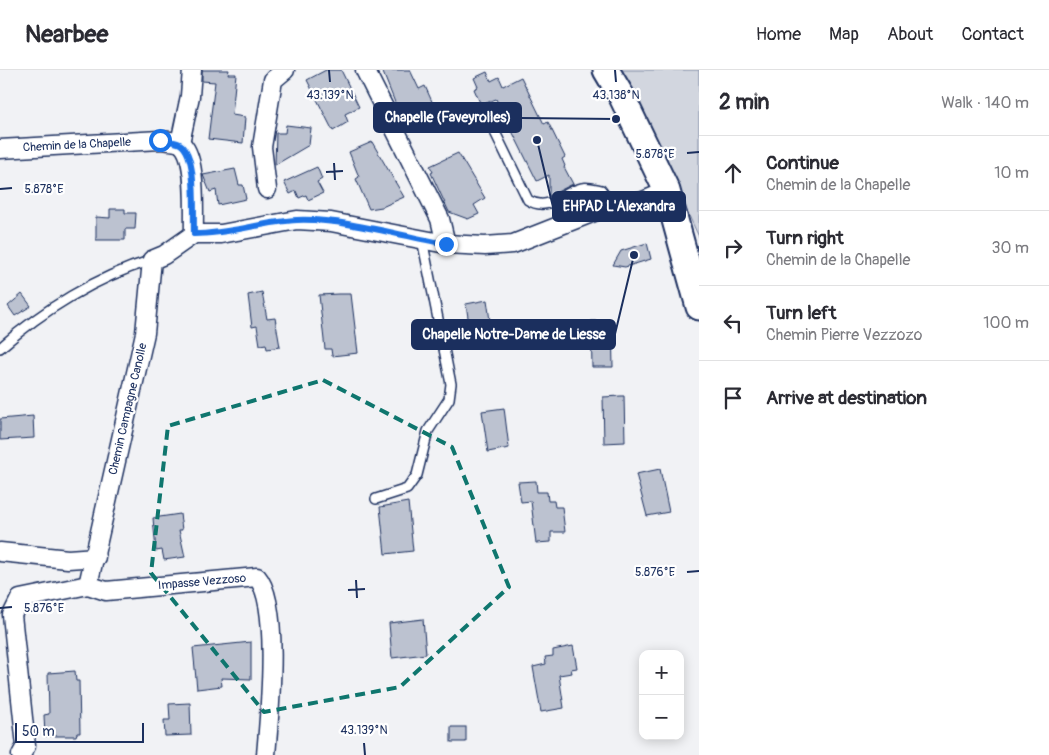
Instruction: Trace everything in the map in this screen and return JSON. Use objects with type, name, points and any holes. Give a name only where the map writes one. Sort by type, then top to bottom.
[{"type":"main road","points":[[598,70],[616,119],[660,194]]},
{"type":"main road","points":[[606,70],[622,97],[660,194],[693,268],[695,307]]},
{"type":"street","points":[[192,70],[190,96],[180,143],[189,154],[192,173],[194,234]]},
{"type":"street","points":[[267,189],[262,147],[273,80],[285,70]]},
{"type":"street","points":[[365,70],[440,219],[446,244]]},
{"type":"street","name":"Chemin de la Chapelle","points":[[0,149],[160,140],[180,143]]},
{"type":"street","points":[[152,260],[164,255],[194,234],[221,234],[297,220],[331,222],[446,244],[485,246],[513,244],[612,205],[642,202],[660,194]]},
{"type":"street","name":"Chemin Campagne Canolle","points":[[88,585],[96,557],[145,333],[152,260]]},
{"type":"street","points":[[0,552],[59,558],[96,557]]},
{"type":"street","name":"Impasse Vezzoso","points":[[88,585],[106,591],[257,577],[263,584],[273,668],[266,755]]},
{"type":"street","points":[[21,755],[26,746],[12,615],[20,599],[88,585]]},
{"type":"lane","points":[[492,126],[528,200],[536,205],[547,205],[583,187],[601,190],[612,205]]},
{"type":"lane","points":[[376,499],[407,488],[417,475],[428,431],[449,400],[451,384],[422,239]]},
{"type":"lane","points":[[0,348],[23,328],[79,292],[152,260]]},
{"type":"highlighted area","points":[[323,380],[452,447],[509,587],[400,687],[264,712],[151,573],[168,426]]},
{"type":"shaded area","points":[[621,70],[699,70],[699,237]]},
{"type":"building","points":[[202,70],[229,70],[228,74],[236,74],[232,115],[245,117],[243,143],[208,139],[215,82],[202,81]]},
{"type":"building","points":[[326,70],[341,70],[359,107],[345,114],[348,122],[333,131],[307,80]]},
{"type":"building","points":[[382,70],[410,70],[419,89],[425,86],[439,117],[422,126],[420,122],[411,126],[402,110],[398,110]]},
{"type":"building","points":[[487,72],[491,81],[499,77],[503,86],[521,77],[544,124],[548,122],[565,157],[562,159],[564,167],[573,184],[549,196],[549,175],[537,181],[496,99],[481,105],[474,89],[478,87],[474,78]]},
{"type":"building","points":[[286,125],[311,128],[309,145],[275,165],[276,133],[285,133]]},
{"type":"building","points":[[372,142],[404,197],[382,207],[369,209],[356,179],[359,177],[349,152]]},
{"type":"building","points":[[458,153],[485,198],[474,205],[479,214],[468,219],[449,212],[431,173],[433,172],[430,166]]},
{"type":"building","points":[[317,167],[322,179],[317,182],[323,193],[308,200],[306,195],[299,198],[296,191],[290,194],[284,182]]},
{"type":"building","points":[[235,169],[239,185],[243,185],[246,199],[218,205],[216,190],[210,192],[203,175]]},
{"type":"building","points":[[110,209],[125,209],[125,213],[136,213],[135,229],[125,229],[125,240],[96,240],[96,217],[110,218]]},
{"type":"building","points":[[647,243],[651,259],[625,267],[613,265],[621,251]]},
{"type":"building","points":[[262,292],[267,319],[275,318],[280,347],[267,349],[266,344],[260,345],[257,326],[252,327],[248,295]]},
{"type":"building","points":[[22,294],[31,306],[15,316],[8,306]]},
{"type":"building","points":[[351,294],[358,353],[332,356],[331,349],[325,349],[319,295]]},
{"type":"building","points":[[487,300],[493,341],[472,344],[466,304]]},
{"type":"building","points":[[591,321],[612,321],[613,367],[592,367]]},
{"type":"building","points":[[624,396],[625,442],[604,443],[603,397]]},
{"type":"building","points":[[504,408],[509,448],[488,452],[482,411]]},
{"type":"building","points":[[33,416],[34,438],[0,440],[0,419]]},
{"type":"building","points":[[660,469],[669,512],[647,516],[636,474]]},
{"type":"building","points":[[536,481],[537,492],[547,492],[548,501],[554,501],[555,507],[562,507],[565,532],[551,532],[551,542],[536,543],[531,501],[521,502],[518,482]]},
{"type":"building","points":[[408,502],[413,551],[385,554],[380,507]]},
{"type":"building","points":[[180,514],[182,530],[179,530],[185,557],[164,560],[162,550],[156,551],[153,518]]},
{"type":"building","points":[[423,619],[426,654],[392,658],[389,623]]},
{"type":"building","points":[[251,642],[251,679],[221,678],[222,686],[197,689],[193,648]]},
{"type":"building","points":[[573,646],[577,668],[571,669],[572,673],[559,675],[564,708],[541,712],[533,667],[546,664],[545,657],[553,656],[553,650]]},
{"type":"building","points":[[75,671],[76,681],[79,681],[80,733],[77,733],[76,736],[45,736],[44,715],[49,714],[48,673]]},
{"type":"building","points":[[190,703],[191,735],[165,736],[164,720],[170,720],[169,704]]},
{"type":"building","points":[[451,727],[466,727],[466,742],[451,742]]},
{"type":"place","name":"Chapelle (Faveyrolles)","points":[[616,119]]},
{"type":"place","name":"EHPAD L'Alexandra","points":[[537,140]]},
{"type":"place","name":"Chapelle Notre-Dame de Liesse","points":[[634,255]]},
{"type":"route","points":[[160,140],[180,143],[189,154],[192,173],[194,234],[221,234],[297,220],[331,222],[446,244]]}]
